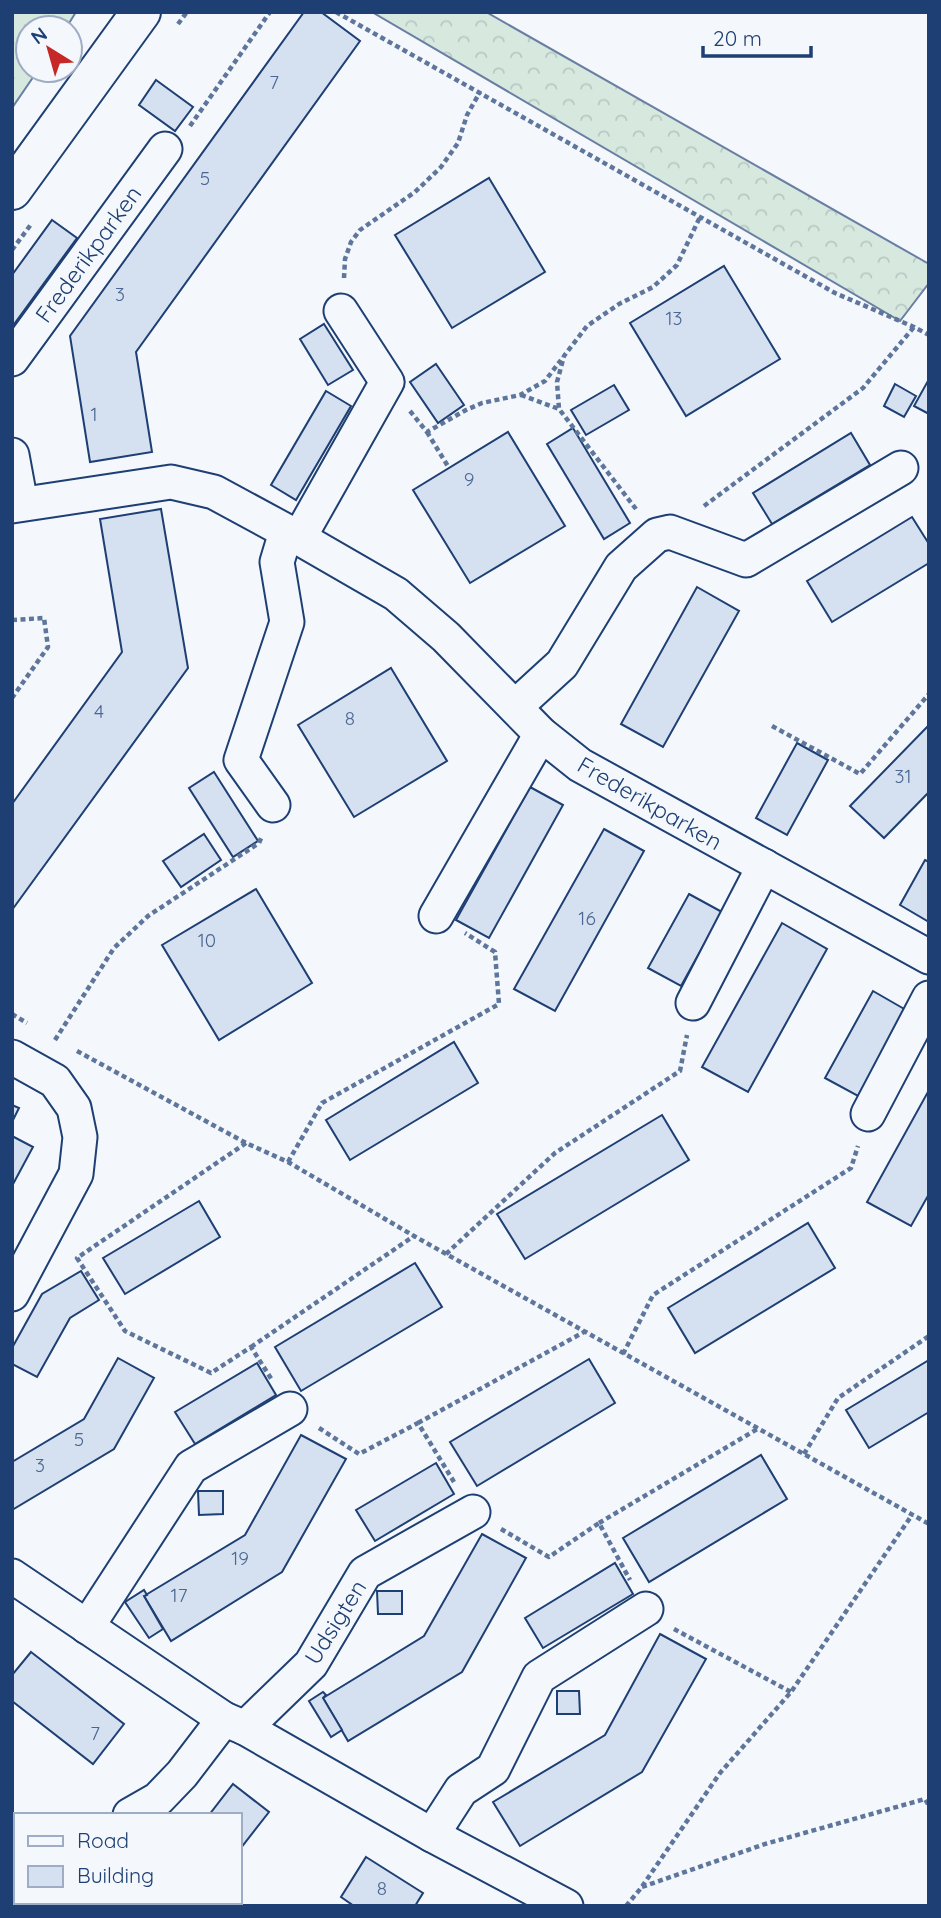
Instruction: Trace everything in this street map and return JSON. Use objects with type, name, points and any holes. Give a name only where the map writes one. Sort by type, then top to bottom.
[{"type":"street","points":[[12,190],[141,12]]},
{"type":"street","name":"Frederikparken","points":[[12,359],[165,149]]},
{"type":"street","points":[[273,805],[241,760],[287,622],[277,562],[387,382],[341,311]]},
{"type":"street","name":"Frederikparken","points":[[12,455],[17,505],[171,482],[214,492],[396,594],[446,637],[541,734],[580,765],[929,957]]},
{"type":"street","points":[[515,707],[562,664],[621,567],[663,534],[746,560],[901,468]]},
{"type":"street","points":[[436,916],[541,734]]},
{"type":"street","points":[[692,1003],[764,866]]},
{"type":"street","points":[[868,1114],[929,998]]},
{"type":"street","points":[[12,1056],[55,1081],[74,1108],[80,1137],[76,1174],[12,1294]]},
{"type":"street","points":[[88,1627],[191,1467],[290,1409]]},
{"type":"street","name":"Udsigten","points":[[134,1813],[158,1800],[234,1723],[312,1664],[365,1573],[473,1512]]},
{"type":"street","points":[[12,1576],[234,1723],[546,1901]]},
{"type":"street","points":[[432,1835],[461,1790],[493,1769],[540,1677],[646,1609]]},
{"type":"path","points":[[165,149],[184,135],[270,12]]},
{"type":"path","points":[[336,12],[835,293],[929,335]]},
{"type":"path","points":[[341,311],[345,259],[351,242],[360,229],[415,192],[441,167],[458,143],[467,115],[480,92]]},
{"type":"path","points":[[427,432],[482,403],[520,394],[545,381],[587,326],[619,304],[653,288],[677,265],[700,217]]},
{"type":"path","points":[[520,394],[559,409],[663,534],[863,388],[914,327]]},
{"type":"path","points":[[559,409],[558,382],[564,356]]},
{"type":"path","points":[[387,382],[427,432],[449,468]]},
{"type":"path","points":[[12,620],[44,618],[48,647],[12,698]]},
{"type":"path","points":[[772,726],[860,774],[929,694]]},
{"type":"path","points":[[55,1040],[114,948],[148,916],[260,843],[273,805]]},
{"type":"path","points":[[288,1162],[322,1104],[499,1004],[495,952],[436,916]]},
{"type":"path","points":[[446,1254],[555,1153],[680,1071],[692,1003]]},
{"type":"path","points":[[12,1014],[34,1027]]},
{"type":"path","points":[[44,1033],[246,1143],[288,1162],[414,1237],[929,1524]]},
{"type":"path","points":[[623,1354],[653,1295],[851,1168],[868,1114]]},
{"type":"path","points":[[246,1143],[77,1258],[125,1331],[211,1373],[414,1237]]},
{"type":"path","points":[[251,1347],[290,1409],[359,1454],[584,1332]]},
{"type":"path","points":[[804,1454],[838,1398],[929,1336]]},
{"type":"path","points":[[418,1423],[473,1512],[549,1557],[599,1523],[759,1428]]},
{"type":"path","points":[[626,1906],[720,1773],[791,1692],[912,1516]]},
{"type":"path","points":[[599,1523],[646,1609],[663,1622],[791,1692]]},
{"type":"path","points":[[641,1888],[765,1844],[925,1799],[929,1806]]},
{"type":"green space","points":[[12,12],[76,12],[14,14],[14,84],[28,84],[12,108]]},
{"type":"green space","points":[[372,12],[486,12],[929,264],[929,283],[900,321]]},
{"type":"building","points":[[304,12],[321,12],[360,41],[136,352],[152,452],[90,462],[70,336]]},
{"type":"building","points":[[156,80],[193,107],[175,131],[139,105]]},
{"type":"building","points":[[489,178],[545,272],[452,328],[395,235]]},
{"type":"building","points":[[52,220],[77,238],[12,327],[12,275]]},
{"type":"building","points":[[724,266],[780,359],[686,416],[630,323]]},
{"type":"building","points":[[324,324],[353,370],[328,385],[300,339]]},
{"type":"building","points":[[436,364],[464,405],[438,423],[410,382]]},
{"type":"building","points":[[929,379],[929,414],[914,406]]},
{"type":"building","points":[[895,384],[916,396],[904,417],[884,406]]},
{"type":"building","points":[[614,385],[629,410],[586,435],[571,410]]},
{"type":"building","points":[[326,391],[351,406],[296,500],[271,485]]},
{"type":"building","points":[[573,428],[630,523],[604,539],[547,444]]},
{"type":"building","points":[[508,432],[565,526],[470,583],[413,490]]},
{"type":"building","points":[[851,433],[870,465],[772,524],[753,493]]},
{"type":"building","points":[[161,509],[188,668],[12,910],[12,804],[122,652],[100,519]]},
{"type":"building","points":[[912,517],[929,544],[929,563],[832,622],[807,581]]},
{"type":"building","points":[[697,587],[739,611],[663,747],[621,724]]},
{"type":"building","points":[[391,668],[447,761],[354,817],[298,725]]},
{"type":"building","points":[[929,725],[929,792],[884,838],[850,806]]},
{"type":"building","points":[[797,743],[828,760],[787,835],[756,818]]},
{"type":"building","points":[[214,772],[258,841],[233,857],[189,788]]},
{"type":"building","points":[[530,787],[563,805],[489,938],[456,920]]},
{"type":"building","points":[[604,829],[644,851],[555,1011],[514,989]]},
{"type":"building","points":[[204,834],[221,860],[181,887],[163,861]]},
{"type":"building","points":[[925,860],[929,862],[929,922],[900,905]]},
{"type":"building","points":[[256,889],[312,983],[219,1040],[162,945]]},
{"type":"building","points":[[689,894],[722,912],[681,986],[648,968]]},
{"type":"building","points":[[782,923],[827,949],[748,1092],[702,1067]]},
{"type":"building","points":[[873,991],[906,1010],[858,1096],[825,1078]]},
{"type":"building","points":[[454,1042],[478,1083],[350,1160],[326,1120]]},
{"type":"building","points":[[929,1090],[929,1194],[911,1226],[867,1202]]},
{"type":"building","points":[[12,1105],[19,1108],[12,1122]]},
{"type":"building","points":[[662,1115],[689,1160],[525,1259],[497,1214]]},
{"type":"building","points":[[12,1136],[33,1147],[12,1186]]},
{"type":"building","points":[[199,1201],[220,1237],[125,1294],[103,1258]]},
{"type":"building","points":[[808,1223],[835,1268],[695,1353],[668,1308]]},
{"type":"building","points":[[415,1263],[442,1307],[301,1391],[275,1347]]},
{"type":"building","points":[[81,1271],[99,1300],[70,1318],[37,1377],[12,1364],[12,1348],[42,1294]]},
{"type":"building","points":[[118,1358],[154,1378],[114,1449],[12,1510],[12,1462],[84,1419]]},
{"type":"building","points":[[589,1359],[615,1403],[477,1486],[450,1442]]},
{"type":"building","points":[[929,1360],[929,1412],[869,1448],[846,1410]]},
{"type":"building","points":[[257,1363],[276,1395],[195,1444],[175,1412]]},
{"type":"building","points":[[301,1435],[346,1459],[282,1572],[171,1641],[144,1596],[245,1535]]},
{"type":"building","points":[[761,1455],[787,1499],[649,1582],[623,1538]]},
{"type":"building","points":[[436,1463],[454,1494],[375,1541],[356,1510]]},
{"type":"building","points":[[198,1491],[223,1491],[223,1514],[199,1515]]},
{"type":"building","points":[[482,1534],[526,1558],[462,1672],[348,1741],[323,1698],[424,1636]]},
{"type":"building","points":[[615,1563],[633,1594],[543,1648],[525,1618]]},
{"type":"building","points":[[144,1590],[147,1595],[144,1596],[163,1629],[149,1638],[125,1602]]},
{"type":"building","points":[[377,1591],[402,1591],[402,1614],[378,1614]]},
{"type":"building","points":[[660,1634],[706,1659],[642,1772],[520,1846],[493,1802],[605,1735]]},
{"type":"building","points":[[31,1652],[124,1724],[93,1764],[12,1701],[12,1675]]},
{"type":"building","points":[[557,1691],[579,1691],[580,1714],[557,1714]]},
{"type":"building","points":[[323,1692],[326,1695],[323,1698],[342,1730],[331,1737],[309,1701]]},
{"type":"building","points":[[233,1784],[269,1812],[242,1846],[242,1813],[211,1813]]},
{"type":"building","points":[[366,1857],[423,1893],[415,1906],[354,1906],[341,1897]]},
{"type":"building","points":[[12,1891],[14,1904],[123,1906],[12,1906]]},
{"type":"building","points":[[148,1904],[179,1906],[148,1906]]}]
